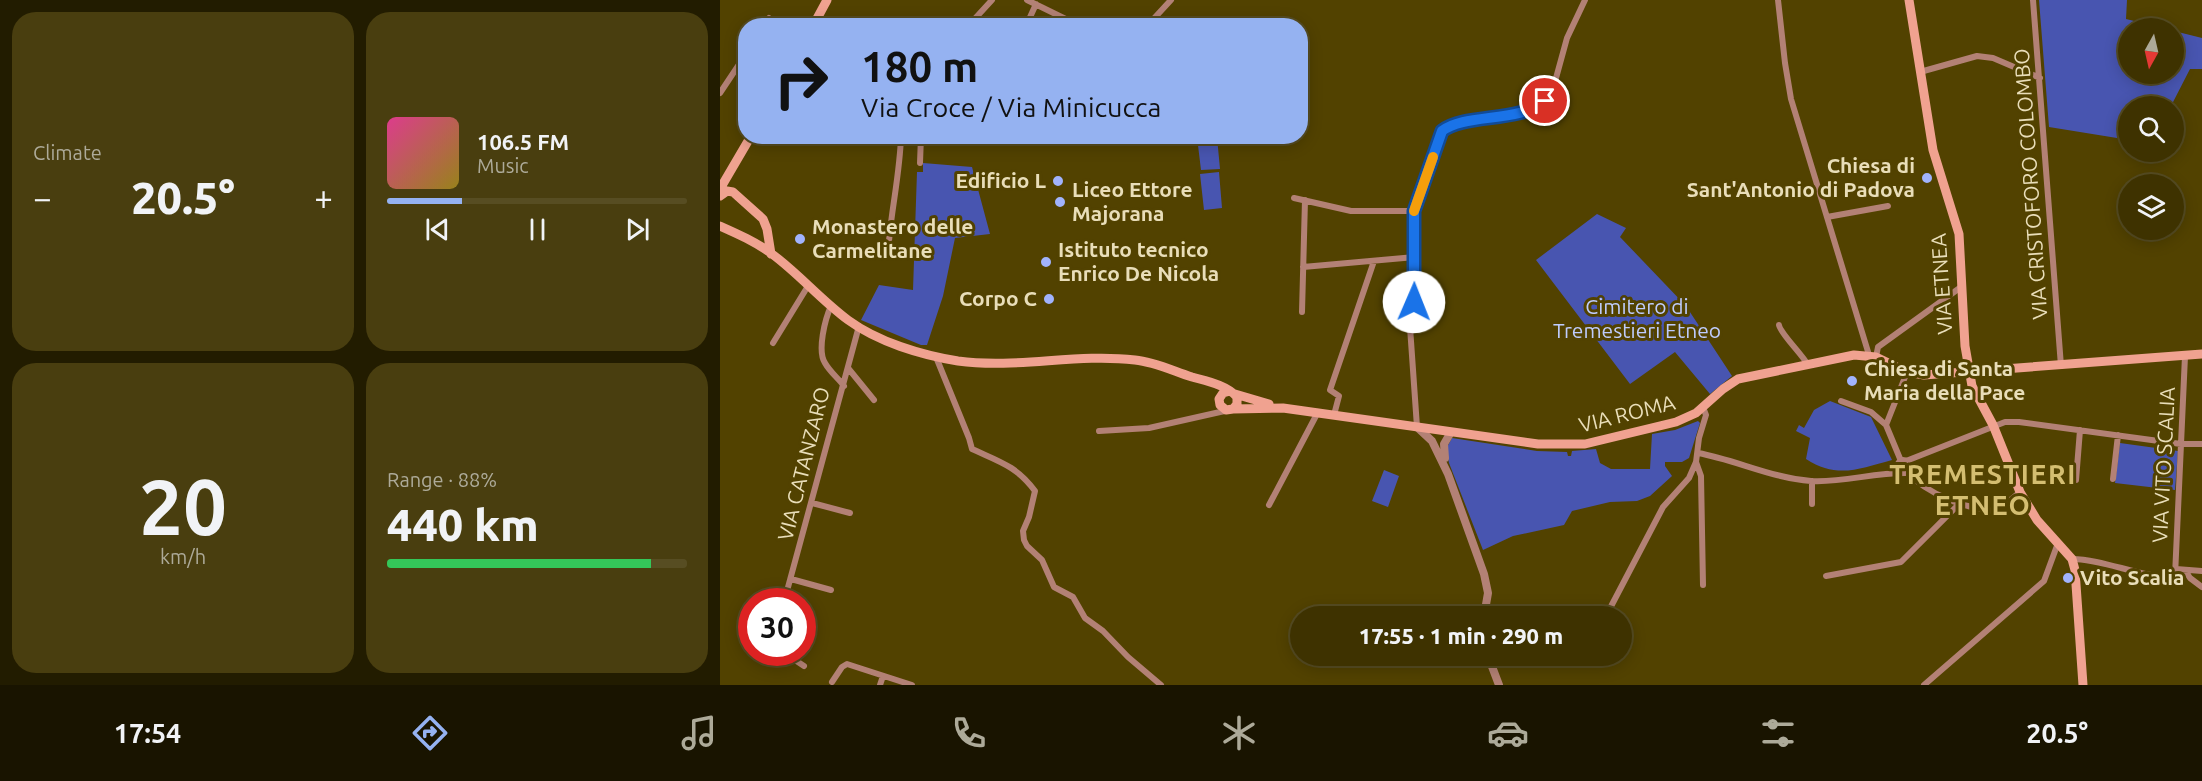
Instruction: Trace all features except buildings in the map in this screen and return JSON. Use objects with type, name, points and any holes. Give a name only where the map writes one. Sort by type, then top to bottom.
[{"type":"main road","points":[[817,18],[827,0]]},
{"type":"main road","name":"VIA ETNEA","points":[[1909,0],[1932,150],[1959,234],[1965,346],[1972,386],[1993,425],[2020,492],[2037,520],[2072,559]]},
{"type":"main road","points":[[747,144],[729,184],[733,192],[763,219],[771,254]]},
{"type":"main road","points":[[722,181],[737,162]]},
{"type":"main road","points":[[720,196],[727,191],[733,192]]},
{"type":"main road","points":[[750,240],[764,233],[763,219]]},
{"type":"main road","points":[[720,226],[750,240],[771,254],[831,306],[859,326],[891,342],[936,357],[978,363],[1007,364],[1100,358],[1148,362],[1206,381],[1233,393],[1283,408]]},
{"type":"main road","points":[[1873,356],[1906,372],[1924,375],[2202,354]]},
{"type":"main road","name":"VIA ROMA","points":[[1283,408],[1538,444],[1585,444],[1689,417],[1723,388],[1738,379],[1854,355],[1873,356]]},
{"type":"main road","points":[[1188,376],[1212,388],[1223,408],[1283,408]]},
{"type":"main road","points":[[1219,400],[1223,393],[1233,393]]},
{"type":"main road","points":[[1231,409],[1237,404],[1233,393]]},
{"type":"main road","points":[[2072,559],[2075,570],[2083,685]]},
{"type":"street","points":[[976,18],[992,0]]},
{"type":"street","points":[[1027,0],[1064,18]]},
{"type":"street","points":[[1155,18],[1172,0]]},
{"type":"street","points":[[1486,606],[1487,583],[1448,474],[1432,441],[1417,427],[1410,327],[1414,302],[1414,211],[1444,129],[1457,124],[1522,112],[1540,106],[1545,101],[1553,89],[1567,38],[1585,0]]},
{"type":"street","points":[[1778,0],[1791,99],[1873,356]]},
{"type":"street","name":"VIA CRISTOFORO COLOMBO","points":[[2034,0],[2061,366]]},
{"type":"street","points":[[1030,18],[1036,4]]},
{"type":"street","points":[[1920,72],[1977,56],[1993,58],[2040,78]]},
{"type":"street","points":[[720,93],[738,66]]},
{"type":"street","points":[[889,241],[892,208],[901,163],[901,144]]},
{"type":"street","points":[[920,163],[921,144]]},
{"type":"street","points":[[1294,198],[1351,211],[1414,211]]},
{"type":"street","points":[[1302,312],[1305,201]]},
{"type":"street","points":[[1827,217],[1888,206]]},
{"type":"street","points":[[1304,267],[1415,257]]},
{"type":"street","points":[[1334,415],[1339,396],[1330,390],[1374,261]]},
{"type":"street","points":[[773,342],[808,286]]},
{"type":"street","points":[[1873,356],[1878,347],[1961,287]]},
{"type":"street","name":"VIA CATANZARO","points":[[788,588],[844,386],[824,362],[820,352],[826,318],[831,306]]},
{"type":"street","points":[[1779,325],[1782,334],[1800,351],[1808,365]]},
{"type":"street","points":[[844,386],[859,326]]},
{"type":"street","name":"VIA VITO SCALIA","points":[[2175,573],[2185,356]]},
{"type":"street","points":[[936,357],[972,449],[1016,469],[1035,490],[1029,517],[1023,531],[1024,540],[1042,560],[1054,587],[1072,597],[1085,618],[1103,631],[1128,657],[1161,685]]},
{"type":"street","points":[[848,368],[874,400]]},
{"type":"street","points":[[1886,425],[1906,372]]},
{"type":"street","points":[[1200,417],[1214,408],[1219,400]]},
{"type":"street","points":[[1841,401],[1871,412],[1886,425],[1902,461],[1908,466],[1904,472]]},
{"type":"street","points":[[1611,606],[1663,507],[1689,478],[1696,462],[1699,438],[1706,415],[1703,407]]},
{"type":"street","points":[[1099,431],[1149,428],[1231,409]]},
{"type":"street","points":[[1269,505],[1318,412]]},
{"type":"street","points":[[1886,472],[1902,461],[1915,459],[1993,425],[2019,422],[2181,444],[2202,444]]},
{"type":"street","points":[[2076,480],[2080,429]]},
{"type":"street","points":[[1432,441],[1437,430]]},
{"type":"street","points":[[1437,430],[1448,474]]},
{"type":"street","points":[[1443,452],[1451,432]]},
{"type":"street","points":[[2113,480],[2118,435]]},
{"type":"street","points":[[1698,453],[1773,474],[1812,481],[1904,472],[1926,489],[1976,508],[1998,511],[2020,492]]},
{"type":"street","points":[[1696,462],[1701,476],[1703,585]]},
{"type":"street","points":[[1812,481],[1812,504]]},
{"type":"street","points":[[812,503],[850,513]]},
{"type":"street","points":[[1826,576],[1901,562],[1960,503]]},
{"type":"street","points":[[1924,685],[2044,581],[2058,543]]},
{"type":"street","points":[[2072,559],[2111,564],[2164,578],[2185,570],[2202,571]]},
{"type":"street","points":[[2185,570],[2190,578],[2202,587]]},
{"type":"street","points":[[791,579],[831,590]]},
{"type":"street","points":[[832,682],[842,667],[847,664],[912,685]]},
{"type":"street","points":[[1492,666],[1499,685]]},
{"type":"street","points":[[879,685],[883,676]]},
{"type":"green space","points":[[2039,0],[2127,0],[2126,18],[2118,18],[2118,84],[2182,84],[2176,96],[2118,96],[2117,138],[2049,127]]},
{"type":"green space","points":[[2184,34],[2202,38],[2202,69],[2190,69],[2184,81]]},
{"type":"green space","points":[[1198,144],[1218,144],[1220,169],[1201,170]]},
{"type":"green space","points":[[923,163],[972,167],[990,234],[955,238],[943,296],[927,345],[921,345],[861,320],[879,285],[913,290],[917,172],[923,172]]},
{"type":"green space","points":[[1219,172],[1222,208],[1204,210],[1200,174]]},
{"type":"green space","name":"Cimitero di Tremestieri Etneo","points":[[1597,214],[1626,228],[1620,237],[1686,306],[1732,376],[1710,394],[1675,352],[1630,384],[1536,260]]},
{"type":"green space","points":[[1830,401],[1871,417],[1892,460],[1858,469],[1838,470],[1828,469],[1806,459],[1810,438],[1796,431],[1799,425],[1804,428],[1814,410]]},
{"type":"green space","points":[[1698,421],[1700,423],[1689,458],[1682,462],[1665,462],[1672,476],[1650,496],[1637,501],[1610,502],[1572,511],[1564,525],[1513,536],[1483,550],[1449,463],[1446,449],[1452,438],[1537,451],[1567,452],[1568,456],[1571,456],[1572,451],[1596,449],[1600,463],[1611,469],[1650,469],[1652,434],[1675,430]]},
{"type":"green space","points":[[2120,443],[2178,451],[2175,490],[2115,483]]},
{"type":"green space","points":[[1384,470],[1399,476],[1388,507],[1372,501]]},
{"type":"slow traffic","points":[[1414,211],[1433,157]]},
{"type":"place","name":"Chiesa di Sant'Antonio di Padova","points":[[1927,178]]},
{"type":"place","name":"Edificio L","points":[[1058,181]]},
{"type":"place","name":"Liceo Ettore Majorana","points":[[1060,202]]},
{"type":"place","name":"Monastero delle Carmelitane","points":[[800,239]]},
{"type":"place","name":"Istituto tecnico Enrico De Nicola","points":[[1046,262]]},
{"type":"place","name":"Corpo C","points":[[1049,299]]},
{"type":"place","name":"Chiesa di Santa Maria della Pace","points":[[1852,381]]},
{"type":"place","name":"Vito Scalia","points":[[2068,578]]},
{"type":"district","name":"TREMESTIERI ETNEO","points":[[1983,490]]},
{"type":"route","points":[[1414,302],[1414,211],[1442,131],[1457,124],[1522,112],[1540,106],[1545,101]]}]
